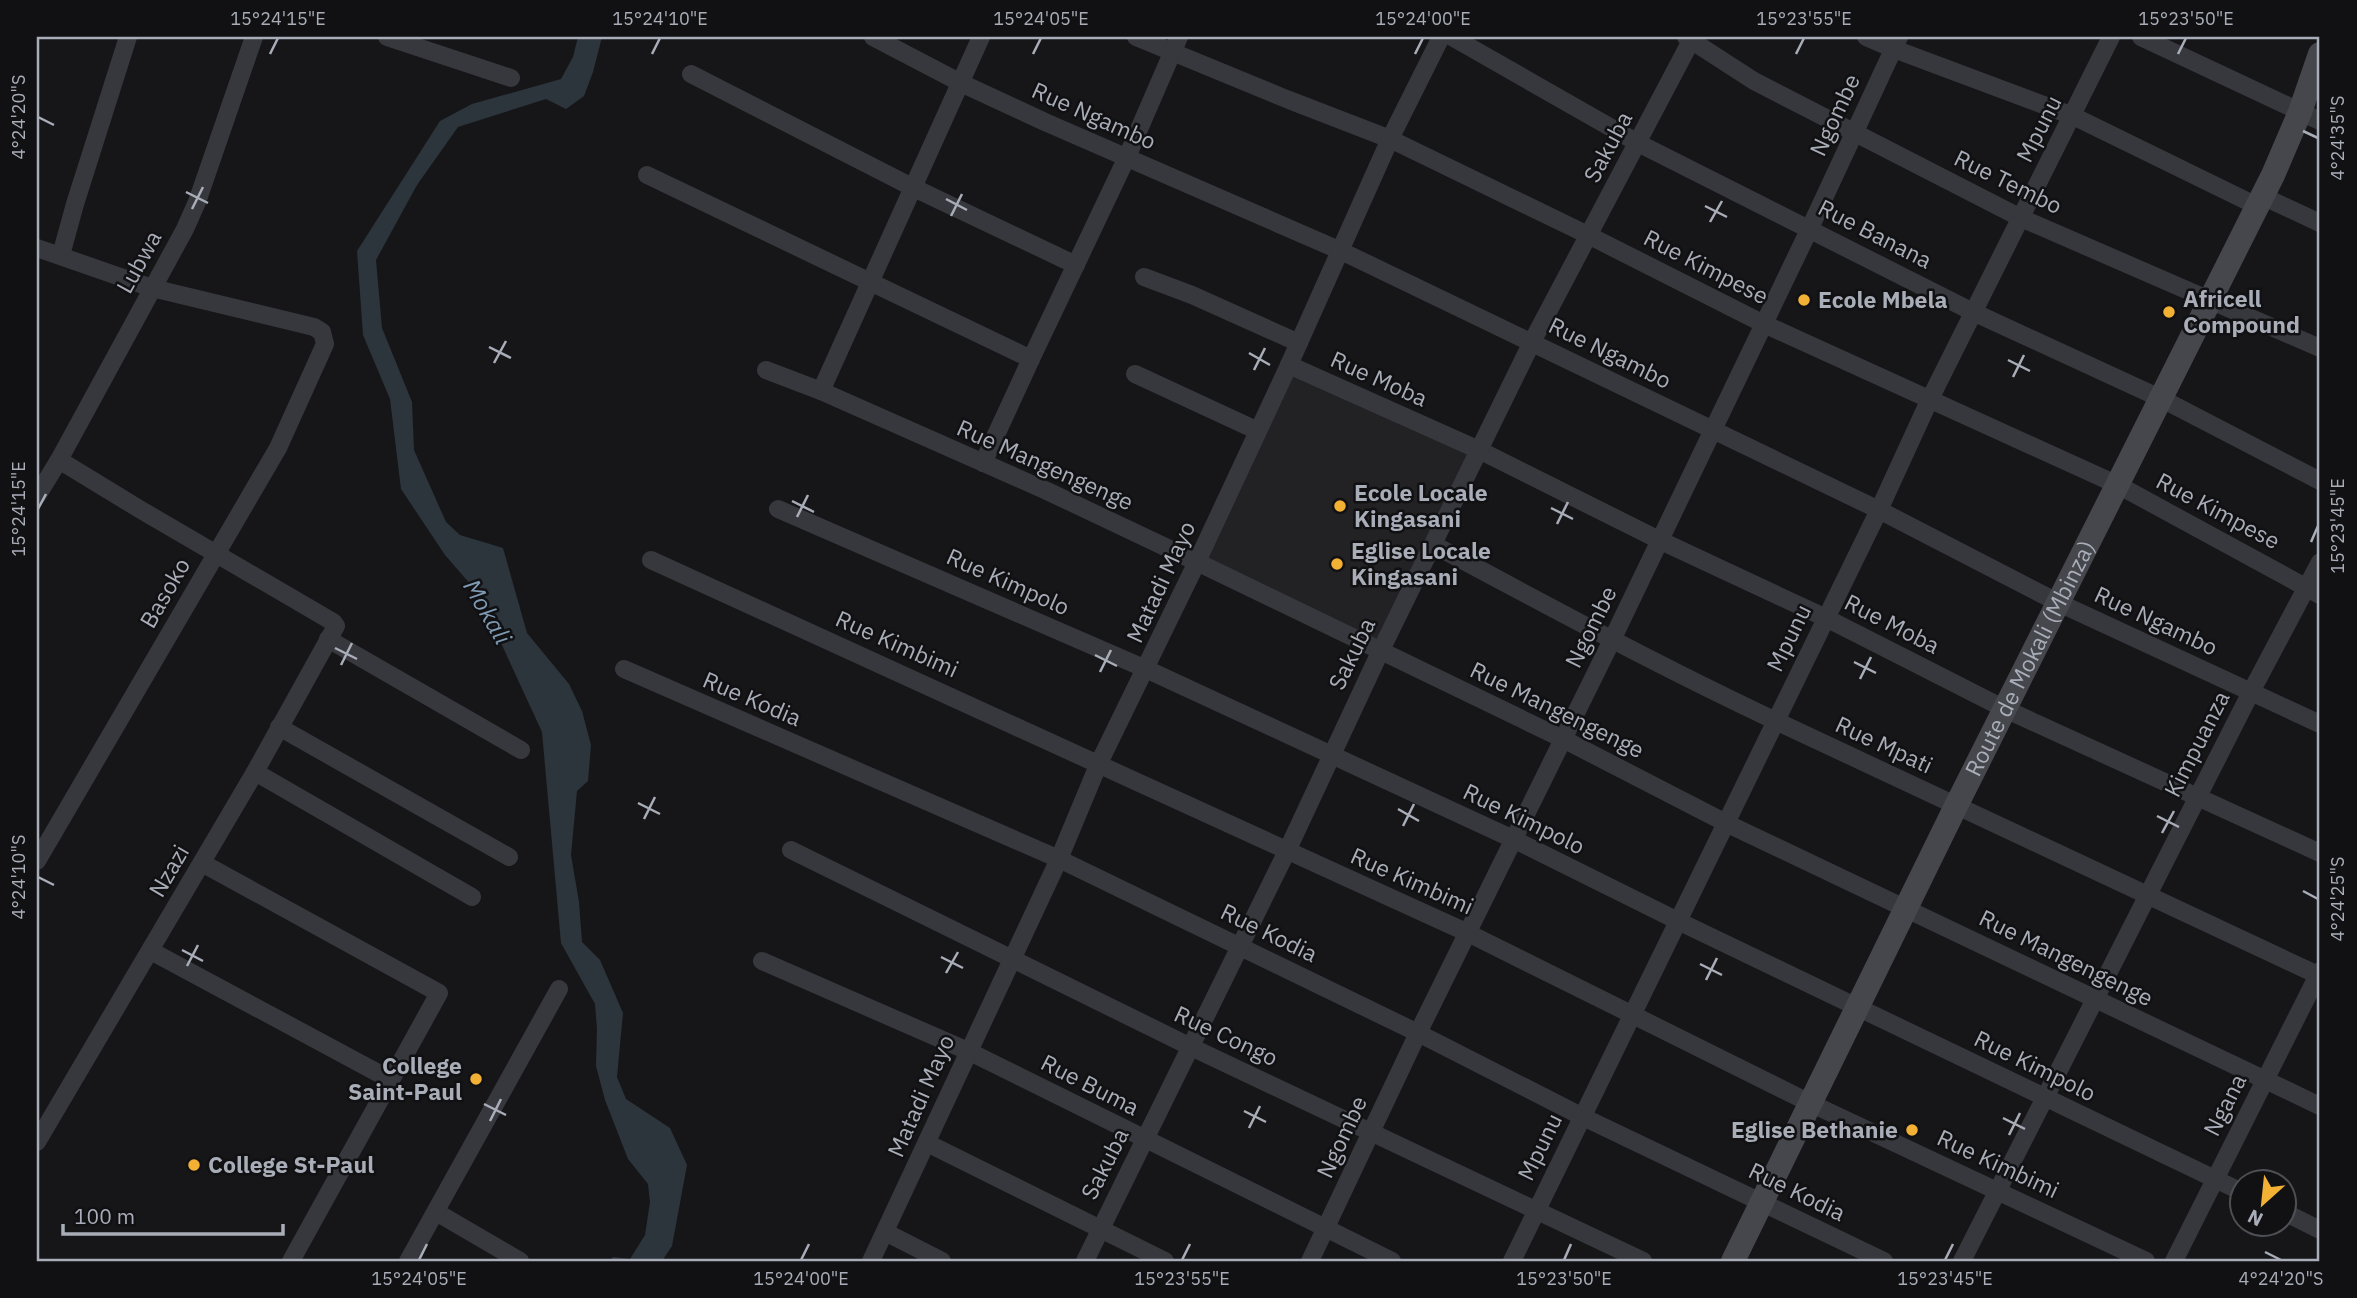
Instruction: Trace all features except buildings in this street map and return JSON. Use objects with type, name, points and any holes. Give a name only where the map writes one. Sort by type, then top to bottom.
[{"type":"street","points":[[61,255],[128,37]]},
{"type":"street","name":"Lubwa","points":[[37,496],[60,460],[197,202],[254,37]]},
{"type":"street","points":[[387,37],[511,78]]},
{"type":"street","name":"Rue Ngambo","points":[[873,37],[961,83],[1341,251],[1879,510],[2059,603],[2320,724]]},
{"type":"street","points":[[821,391],[981,37]]},
{"type":"street","name":"Rue Kimpese","points":[[1136,37],[1175,44],[1390,139],[1763,324],[2118,485],[2314,591]]},
{"type":"street","name":"Matadi Mayo","points":[[871,1261],[1059,859],[1099,763],[1197,562],[1390,139],[1441,37]]},
{"type":"street","name":"Rue Banana","points":[[1452,37],[1639,143],[1973,312],[2162,399],[2320,481]]},
{"type":"street","points":[[1866,37],[1896,43],[2073,116],[2260,201],[2320,223]]},
{"type":"street","name":"Mpunu","points":[[1512,1261],[1879,510],[1929,401],[2111,37]]},
{"type":"street","points":[[2141,37],[2310,116]]},
{"type":"street","name":"Sakuba","points":[[1085,1261],[1287,851],[1381,650],[1532,342],[1639,143],[1690,38]]},
{"type":"street","name":"Rue Tembo","points":[[1690,38],[1754,81],[2021,218],[2320,348]]},
{"type":"street","name":"Ngombe","points":[[1310,1261],[1418,1033],[1612,640],[1896,43]]},
{"type":"street","points":[[983,463],[1126,157],[1175,44]]},
{"type":"street","name":"Route de Mokali (Mbinza)","points":[[1733,1261],[1956,806],[2260,201],[2310,116],[2320,54]]},
{"type":"street","points":[[691,74],[912,187],[1076,265]]},
{"type":"street","points":[[646,175],[1031,359]]},
{"type":"street","points":[[37,248],[152,288]]},
{"type":"street","points":[[1144,277],[1192,295],[1299,343]]},
{"type":"street","name":"Basoko","points":[[37,861],[278,448],[325,344],[322,332],[314,327],[152,288]]},
{"type":"street","name":"Rue Moba","points":[[1289,365],[1479,450],[1659,540],[1826,618],[2005,709],[2320,853]]},
{"type":"street","name":"Rue Mangengenge","points":[[766,370],[821,391],[983,463],[1197,562],[1563,739],[1726,822],[2320,1106]]},
{"type":"street","points":[[1135,374],[1258,431]]},
{"type":"street","points":[[60,460],[216,554],[331,631],[521,750]]},
{"type":"street","name":"Rue Kimpolo","points":[[778,509],[1146,669],[1513,839],[1678,922],[2228,1185]]},
{"type":"street","name":"Rue Mpati","points":[[1434,545],[1612,640],[1776,721],[2320,974]]},
{"type":"street","name":"Rue Kimbimi","points":[[651,560],[1468,933],[1812,1104],[2146,1261]]},
{"type":"street","name":"Kimpuanza","points":[[1962,1261],[2251,692],[2314,591],[2320,562]]},
{"type":"street","name":"Nzazi","points":[[37,1142],[255,772],[331,631]]},
{"type":"street","name":"Rue Kodia","points":[[624,669],[1059,859],[1884,1261]]},
{"type":"street","points":[[279,727],[509,857]]},
{"type":"street","points":[[255,772],[472,897]]},
{"type":"street","name":"Rue Congo","points":[[791,850],[1191,1047],[1643,1261]]},
{"type":"street","points":[[202,863],[436,991],[439,996],[291,1261]]},
{"type":"street","points":[[151,951],[391,1080]]},
{"type":"street","name":"Rue Buma","points":[[762,961],[968,1051],[1392,1261]]},
{"type":"street","name":"Ngana","points":[[2174,1261],[2320,974]]},
{"type":"street","points":[[408,1261],[559,989]]},
{"type":"street","points":[[927,1143],[1165,1261]]},
{"type":"street","points":[[436,1212],[520,1261]]},
{"type":"street","points":[[2298,1219],[2320,1230]]},
{"type":"street","points":[[884,1232],[942,1261]]},
{"type":"shaded area","name":"Ecole Locale Kingasani","points":[[1296,371],[1473,455],[1380,643],[1209,558]]},
{"type":"water","name":"Mokali","points":[[578,37],[602,37],[584,96],[566,109],[546,99],[458,127],[417,185],[376,260],[382,328],[412,402],[414,450],[446,522],[460,535],[503,548],[527,633],[569,684],[582,711],[591,745],[588,781],[577,791],[571,855],[582,942],[600,960],[623,1013],[617,1077],[626,1099],[670,1128],[687,1165],[672,1246],[662,1261],[610,1261],[613,1257],[630,1259],[645,1235],[650,1202],[648,1184],[628,1159],[605,1100],[596,1066],[595,1004],[561,943],[542,732],[478,593],[445,555],[401,489],[390,399],[363,335],[357,251],[440,121],[472,104],[561,79],[573,57]]},
{"type":"place","name":"Ecole Mbela","points":[[1804,300]]},
{"type":"place","name":"Africell Compound","points":[[2169,312]]},
{"type":"place","name":"Ecole Locale Kingasani","points":[[1340,506]]},
{"type":"place","name":"Eglise Locale Kingasani","points":[[1337,564]]},
{"type":"place","name":"College Saint-Paul","points":[[476,1079]]},
{"type":"place","name":"Eglise Bethanie","points":[[1912,1130]]},
{"type":"place","name":"College St-Paul","points":[[194,1165]]}]
